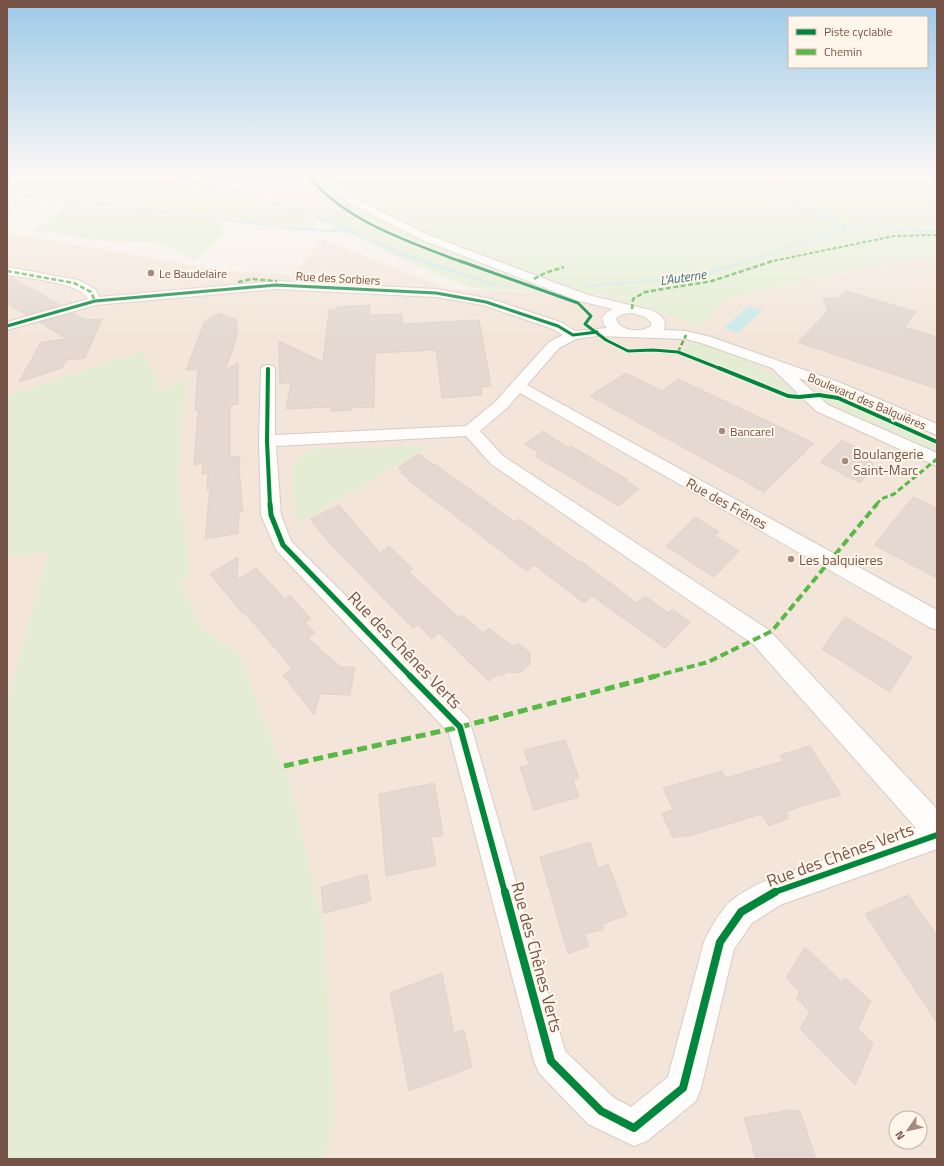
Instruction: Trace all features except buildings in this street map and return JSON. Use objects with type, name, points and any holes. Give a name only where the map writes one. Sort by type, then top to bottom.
[{"type":"street","points":[[411,230],[427,238],[584,298],[632,310]]},
{"type":"street","points":[[7,271],[74,283],[91,292],[95,301]]},
{"type":"street","name":"Rue des Sorbiers","points":[[7,326],[95,301],[276,285],[436,293],[486,302],[558,326],[574,335]]},
{"type":"street","points":[[270,296],[315,287]]},
{"type":"street","points":[[584,298],[609,320],[614,328],[624,333]]},
{"type":"street","points":[[597,332],[616,312],[632,310]]},
{"type":"street","name":"Boulevard des Balquières","points":[[632,310],[645,312],[686,335],[774,363],[836,386],[937,430]]},
{"type":"street","points":[[650,333],[658,328],[658,321],[655,317]]},
{"type":"street","points":[[267,440],[470,431],[501,405],[554,345],[574,335],[597,332],[624,333]]},
{"type":"street","name":"Boulevard des Balquières","points":[[624,333],[638,335],[650,333],[686,335]]},
{"type":"street","name":"Boulevard des Balquières","points":[[774,363],[822,408],[937,460]]},
{"type":"street","name":"Rue des Chênes Verts","points":[[268,369],[267,440],[271,515],[283,545],[460,727],[550,1061],[600,1111],[634,1128],[683,1088],[720,942],[741,912],[772,893],[937,835]]},
{"type":"street","name":"Rue des Frênes","points":[[518,386],[937,620]]},
{"type":"street","name":"Rue des Chênes Verts","points":[[470,431],[497,460],[762,637],[937,830]]},
{"type":"shaded area","points":[[27,236],[220,270],[291,275],[323,240],[449,289],[608,295],[701,326],[725,299],[902,260],[937,262],[937,1159],[7,1159],[7,237]]},
{"type":"green space","points":[[225,230],[226,232],[195,261],[158,242],[107,241],[33,231]]},
{"type":"green space","points":[[344,230],[937,230],[937,262],[902,260],[725,299],[701,326],[608,295],[472,288],[396,257]]},
{"type":"green space","points":[[688,341],[718,349],[746,360],[773,375],[799,394],[788,393],[683,353]]},
{"type":"green space","points":[[142,351],[157,380],[159,390],[185,381],[178,480],[190,578],[179,580],[201,628],[240,656],[273,744],[291,786],[323,925],[335,1122],[322,1159],[7,1159],[7,700],[49,551],[7,558],[7,396]]},
{"type":"green space","points":[[819,398],[865,412],[937,446],[937,449],[933,453],[828,404]]},
{"type":"green space","points":[[430,446],[297,524],[291,482],[296,463],[302,455],[320,448]]},
{"type":"water","points":[[748,306],[762,311],[738,333],[724,328]]},
{"type":"waterway","points":[[325,230],[351,232]]},
{"type":"waterway","name":"L'Auterne","points":[[348,230],[403,254],[498,286]]},
{"type":"waterway","name":"L'Auterne","points":[[588,286],[699,277],[842,230]]},
{"type":"waterway","name":"L'Auterne","points":[[916,230],[937,231]]},
{"type":"marked path","points":[[632,309],[633,299],[645,292],[712,281],[767,262],[894,236],[937,235]]},
{"type":"marked path","points":[[534,279],[545,273],[564,267]]},
{"type":"marked path","points":[[7,271],[74,283],[91,292],[95,301],[92,302]]},
{"type":"marked path","points":[[238,282],[252,279],[277,281]]},
{"type":"marked path","points":[[678,352],[686,335]]},
{"type":"marked path","points":[[284,766],[460,727],[708,662],[772,631],[881,499],[894,494],[937,459]]},
{"type":"cycle path","points":[[385,230],[476,267],[578,303],[591,316],[585,324],[606,340],[628,351],[653,350],[678,352],[788,396],[799,397],[819,395],[838,398],[937,442]]},
{"type":"cycle path","points":[[7,326],[95,301],[276,285],[436,293],[486,302],[558,326],[573,335],[597,332]]},
{"type":"cycle path","points":[[268,369],[267,441],[271,515],[283,545],[460,727],[551,1061],[601,1111],[634,1128],[683,1088],[720,942],[741,912],[772,893],[937,835]]},
{"type":"place","name":"Le Baudelaire","points":[[151,273]]},
{"type":"place","name":"Bancarel","points":[[722,431]]},
{"type":"place","name":"Boulangerie Saint-Marc","points":[[845,461]]},
{"type":"place","name":"Les balquieres","points":[[791,559]]}]
